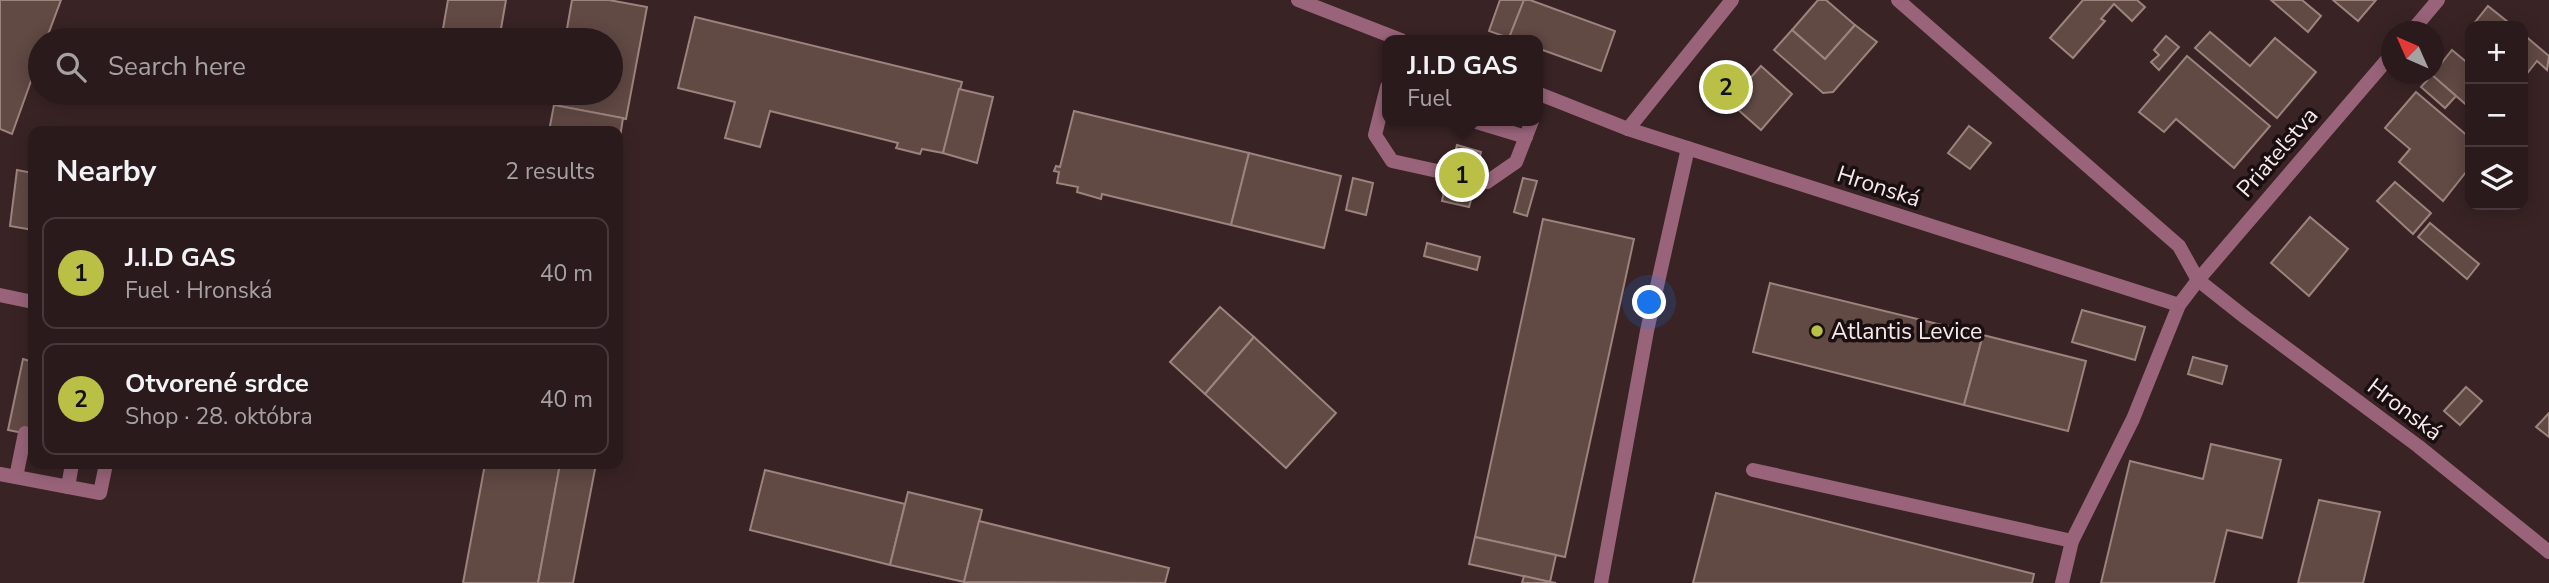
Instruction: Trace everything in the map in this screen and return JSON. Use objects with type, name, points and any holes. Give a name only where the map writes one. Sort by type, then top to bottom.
[{"type":"street","points":[[1298,0],[1386,35]]},
{"type":"street","points":[[1628,129],[1732,0]]},
{"type":"street","name":"Hronská","points":[[1898,0],[2179,246],[2198,279],[2417,446],[2549,552]]},
{"type":"street","points":[[2420,21],[2438,0]]},
{"type":"street","name":"Priateľstva","points":[[2198,279],[2381,67]]},
{"type":"street","name":"Hronská","points":[[1543,99],[2179,305]]},
{"type":"street","points":[[1382,108],[1375,135],[1392,161],[1487,182],[1516,162],[1530,126]]},
{"type":"street","points":[[1490,126],[1526,137]]},
{"type":"street","points":[[1601,583],[1647,331],[1688,148]]},
{"type":"street","points":[[2062,583],[2072,541],[2133,419],[2179,305],[2198,279]]},
{"type":"street","points":[[0,295],[28,301]]},
{"type":"street","points":[[16,477],[25,433]]},
{"type":"street","points":[[68,486],[71,469]]},
{"type":"street","points":[[0,474],[100,493],[105,469]]},
{"type":"street","points":[[1753,470],[2072,541]]},
{"type":"building","points":[[0,0],[61,0],[50,28],[28,28],[28,89],[12,134],[0,129]]},
{"type":"building","points":[[448,0],[506,0],[501,28],[443,28]]},
{"type":"building","points":[[572,0],[609,0],[647,7],[626,119],[554,105],[623,105],[623,28],[567,28]]},
{"type":"building","points":[[1500,0],[1524,0],[1510,35],[1489,31]]},
{"type":"building","points":[[1524,0],[1615,31],[1601,71],[1543,50],[1543,35],[1510,35]]},
{"type":"building","points":[[1818,0],[1826,0],[1855,25],[1825,59],[1792,30]]},
{"type":"building","points":[[2083,0],[2137,0],[2145,7],[2132,21],[2114,4],[2101,19],[2105,21],[2073,58],[2050,38]]},
{"type":"building","points":[[2271,0],[2302,0],[2321,16],[2308,32]]},
{"type":"building","points":[[2333,0],[2376,0],[2358,21]]},
{"type":"building","points":[[2488,6],[2507,21],[2476,21]]},
{"type":"building","points":[[695,17],[962,82],[943,153],[922,149],[920,154],[896,148],[898,143],[770,111],[760,147],[725,138],[735,102],[678,88]]},
{"type":"building","points":[[1855,25],[1877,42],[1833,92],[1823,93],[1774,50],[1792,30],[1825,59]]},
{"type":"building","points":[[2210,32],[2250,66],[2275,38],[2316,72],[2277,118],[2195,48]]},
{"type":"building","points":[[2166,36],[2179,47],[2159,70],[2151,62],[2159,55],[2154,50]]},
{"type":"building","points":[[2528,38],[2549,56],[2547,70],[2537,61],[2528,72]]},
{"type":"building","points":[[2452,50],[2465,61],[2465,104],[2442,84],[2444,60]]},
{"type":"building","points":[[2187,56],[2270,126],[2234,168],[2176,119],[2164,132],[2139,112]]},
{"type":"building","points":[[1761,66],[1792,94],[1761,130],[1718,92],[1717,84],[1724,76],[1732,75],[1744,85]]},
{"type":"building","points":[[2424,84],[2442,84],[2456,96],[2445,108],[2421,87]]},
{"type":"building","points":[[959,89],[993,97],[977,163],[943,153]]},
{"type":"building","points":[[2416,92],[2465,134],[2465,173],[2443,201],[2399,162],[2410,149],[2385,128]]},
{"type":"building","points":[[554,105],[623,118],[622,126],[550,126]]},
{"type":"building","points":[[1074,111],[1249,153],[1231,225],[1102,194],[1101,199],[1077,192],[1078,187],[1057,183],[1059,172],[1054,171],[1056,166],[1060,167]]},
{"type":"building","points":[[1969,126],[1991,143],[1970,169],[1948,153]]},
{"type":"building","points":[[1457,145],[1481,152],[1478,163],[1454,156]]},
{"type":"building","points":[[1249,153],[1341,176],[1324,248],[1231,225]]},
{"type":"building","points":[[17,170],[28,172],[28,229],[10,226]]},
{"type":"building","points":[[1353,178],[1373,183],[1366,215],[1346,210]]},
{"type":"building","points":[[1523,178],[1537,181],[1527,216],[1514,212]]},
{"type":"building","points":[[1446,182],[1474,190],[1469,207],[1442,201]]},
{"type":"building","points":[[2395,182],[2431,213],[2413,234],[2377,201]]},
{"type":"building","points":[[2310,217],[2348,249],[2309,296],[2271,263]]},
{"type":"building","points":[[1543,219],[1634,239],[1565,557],[1475,537]]},
{"type":"building","points":[[2430,223],[2479,264],[2467,279],[2418,237]]},
{"type":"building","points":[[1427,243],[1480,257],[1477,270],[1424,256]]},
{"type":"building","points":[[1770,283],[1983,335],[1964,405],[1753,352]]},
{"type":"building","points":[[1220,307],[1254,337],[1205,394],[1170,362]]},
{"type":"building","points":[[2082,310],[2145,327],[2135,360],[2072,342]]},
{"type":"building","points":[[1983,335],[2086,361],[2068,431],[1964,405]]},
{"type":"building","points":[[1254,337],[1336,413],[1286,468],[1205,394]]},
{"type":"building","points":[[2193,357],[2227,366],[2222,384],[2188,374]]},
{"type":"building","points":[[23,359],[28,360],[28,434],[8,430]]},
{"type":"building","points":[[2466,387],[2482,401],[2460,425],[2444,411]]},
{"type":"building","points":[[2549,413],[2549,437],[2536,427]]},
{"type":"building","points":[[2211,444],[2281,460],[2262,538],[2227,530],[2214,583],[2101,583],[2130,461],[2203,479]]},
{"type":"building","points":[[484,469],[559,469],[538,583],[463,583]]},
{"type":"building","points":[[559,469],[595,469],[573,583],[538,583]]},
{"type":"building","points":[[765,470],[905,504],[890,565],[750,530]]},
{"type":"building","points":[[908,492],[982,510],[964,582],[890,565]]},
{"type":"building","points":[[1716,493],[2034,574],[2032,583],[1693,583]]},
{"type":"building","points":[[2319,500],[2380,512],[2363,583],[2298,583]]},
{"type":"building","points":[[979,521],[1169,568],[1165,583],[964,582]]},
{"type":"building","points":[[1475,537],[1556,555],[1550,582],[1469,564]]},
{"type":"building","points":[[1524,576],[1550,582],[1556,583],[1522,583]]},
{"type":"place","name":"Otvorené srdce","points":[[1726,87]]},
{"type":"place","name":"J.I.D GAS","points":[[1462,175]]},
{"type":"place","name":"Atlantis Levice","points":[[1817,331]]}]
